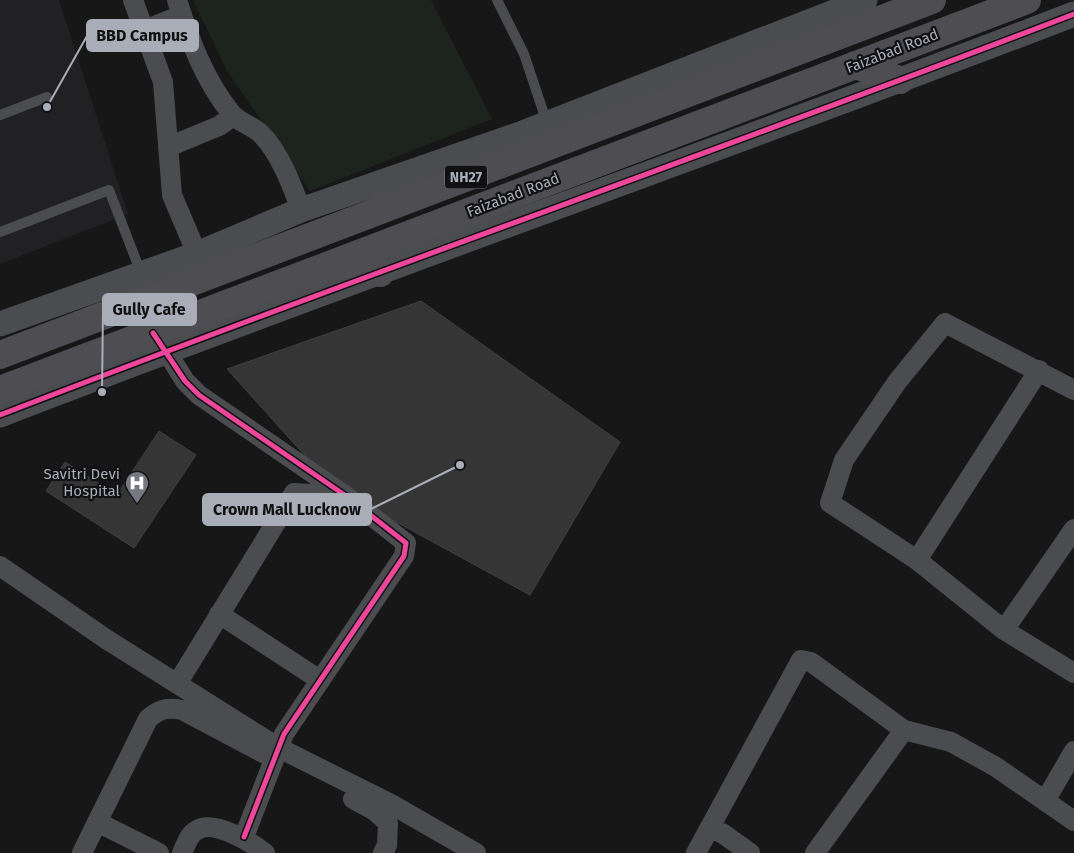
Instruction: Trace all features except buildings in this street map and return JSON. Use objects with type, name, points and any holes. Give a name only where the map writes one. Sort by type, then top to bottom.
[{"type":"highway","name":"NH27","points":[[0,355],[932,0]]},
{"type":"highway","name":"Faizabad Road","points":[[0,390],[160,342],[339,262],[1027,0]]},
{"type":"highway","points":[[855,65],[900,80]]},
{"type":"highway","points":[[339,262],[380,273]]},
{"type":"street","points":[[133,0],[163,82],[172,196],[197,254]]},
{"type":"street","points":[[0,324],[197,254],[301,210],[547,123],[865,0]]},
{"type":"street","points":[[144,30],[179,8],[190,43],[209,84],[233,116],[260,133],[287,173],[301,210]]},
{"type":"street","points":[[0,415],[160,342],[380,273],[1074,14]]},
{"type":"street","points":[[168,146],[220,126],[233,116]]},
{"type":"street","points":[[1074,390],[1039,370],[945,323],[898,382],[844,460],[830,503],[917,560],[1004,630],[1074,673]]},
{"type":"street","points":[[160,342],[185,381],[199,395],[346,496],[406,542],[404,556],[284,734],[244,837]]},
{"type":"street","points":[[917,560],[1039,370]]},
{"type":"street","points":[[177,684],[294,493],[346,496]]},
{"type":"street","points":[[1004,630],[1074,530]]},
{"type":"street","points":[[0,566],[277,753],[375,811],[388,823],[387,845],[383,853]]},
{"type":"street","points":[[219,614],[320,680]]},
{"type":"street","points":[[696,853],[801,660],[812,662],[904,730],[951,742],[996,767],[1074,821]]},
{"type":"street","points":[[82,853],[148,719],[157,711],[169,708],[182,710],[391,804],[476,853]]},
{"type":"street","points":[[815,853],[904,730]]},
{"type":"street","points":[[1045,800],[1074,751]]},
{"type":"street","points":[[97,822],[160,853]]},
{"type":"street","points":[[182,853],[191,834],[198,828],[210,828],[244,837],[265,853]]},
{"type":"street","points":[[710,829],[722,833],[750,853]]},
{"type":"lane","points":[[497,0],[524,54],[547,123]]},
{"type":"lane","points":[[0,114],[48,97]]},
{"type":"lane","points":[[0,232],[109,190],[142,274]]},
{"type":"shaded area","points":[[0,0],[59,0],[128,214],[0,264]]},
{"type":"shaded area","points":[[193,0],[431,0],[492,119],[310,191],[227,71]]},
{"type":"cycle path","points":[[0,415],[1074,14]]},
{"type":"cycle path","points":[[153,333],[185,381],[199,395],[346,496],[406,543],[404,556],[284,734],[244,837]]},
{"type":"place","name":"BBD Campus","points":[[47,107]]},
{"type":"place","name":"Gully Cafe","points":[[102,392]]},
{"type":"place","name":"Crown Mall Lucknow","points":[[460,465]]},
{"type":"place","name":"Savitri Devi Hospital","points":[[137,504]]}]
